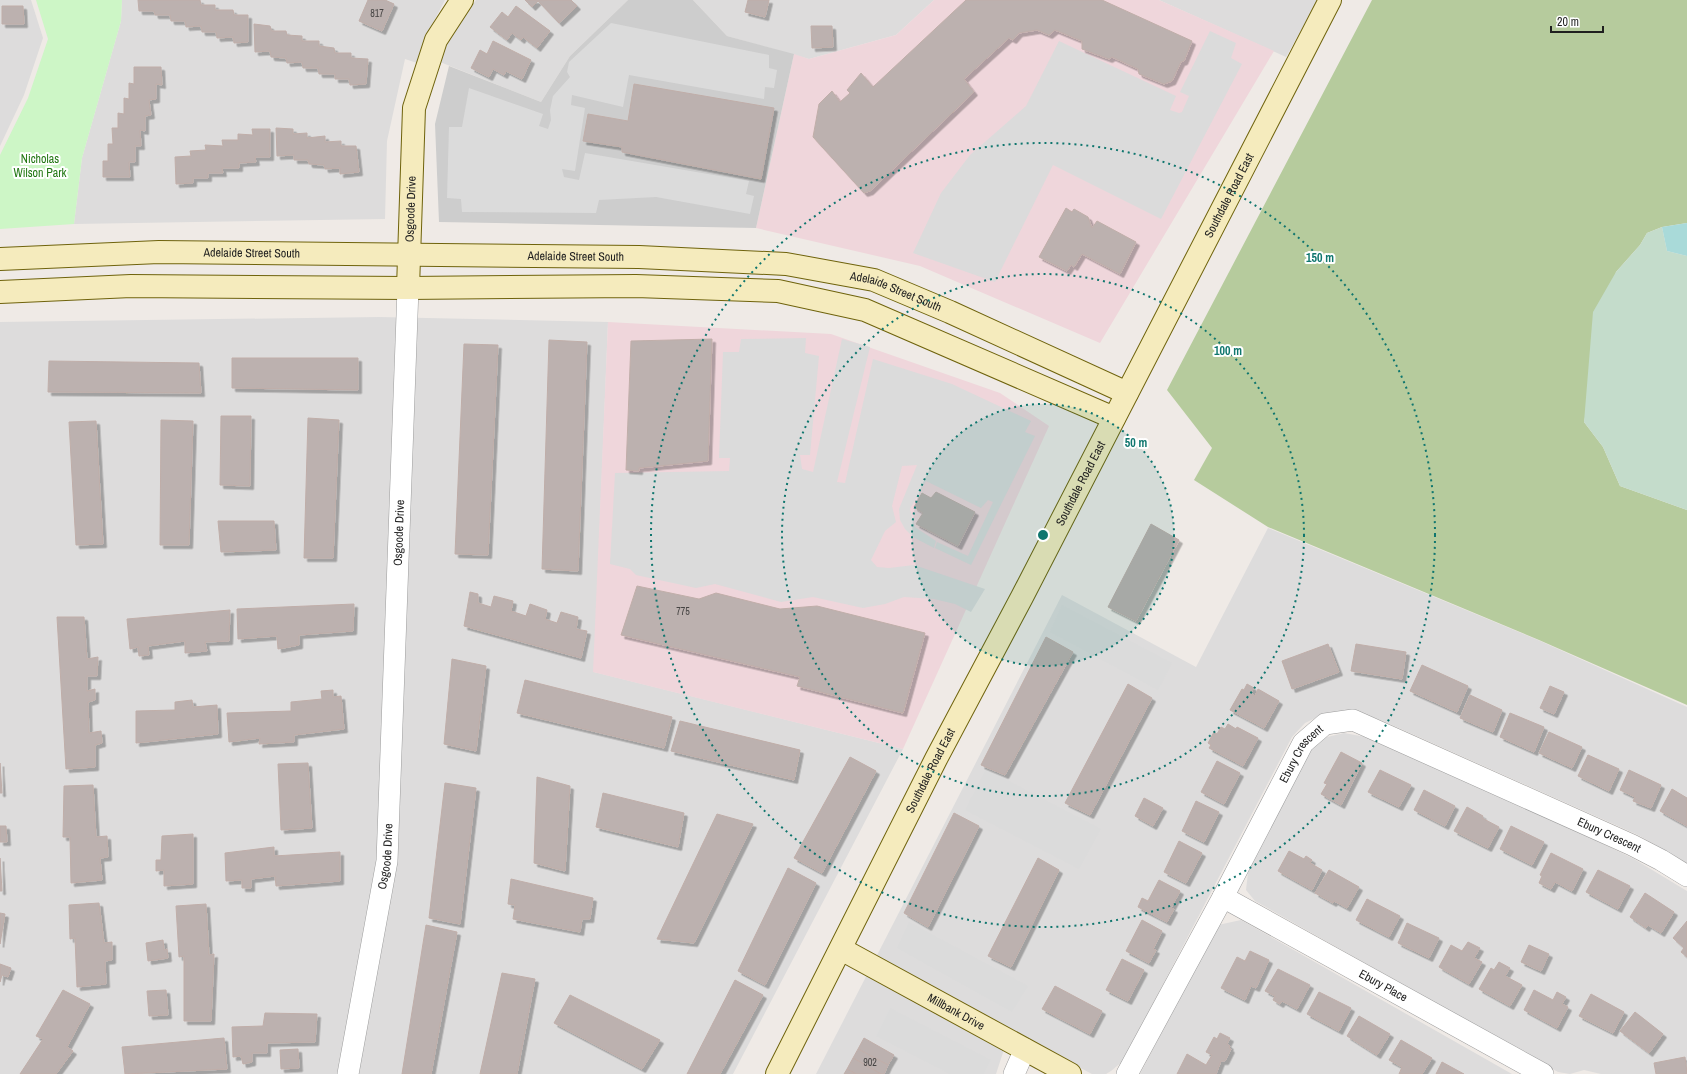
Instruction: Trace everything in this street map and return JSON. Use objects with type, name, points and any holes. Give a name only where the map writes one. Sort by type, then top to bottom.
[{"type":"street","name":"Osgoode Drive","points":[[348,1074],[387,861],[414,108],[436,40],[462,0]]},
{"type":"street","name":"Southdale Road East","points":[[777,1074],[936,759],[1019,603],[1330,0]]},
{"type":"street","name":"Adelaide Street South","points":[[0,259],[159,252],[639,257],[786,264],[874,280],[950,312],[1127,393]]},
{"type":"street","points":[[0,292],[131,286],[408,288],[636,286],[778,291],[865,310],[1114,418]]},
{"type":"street","name":"Ebury Crescent","points":[[1127,1074],[1223,897],[1303,743],[1325,724],[1353,720],[1632,845],[1687,876]]},
{"type":"street","name":"Ebury Place","points":[[1223,897],[1543,1074]]},
{"type":"street","name":"Millbank Drive","points":[[841,949],[1070,1074]]},
{"type":"street","points":[[1014,1074],[1025,1049]]},
{"type":"shaded area","points":[[0,0],[31,0],[43,38],[24,95],[0,146]]},
{"type":"shaded area","points":[[122,0],[445,0],[427,34],[417,63],[405,59],[387,141],[385,219],[74,224],[82,158],[121,21]]},
{"type":"shaded area","points":[[476,0],[628,0],[570,56],[541,102],[440,62],[453,31]]},
{"type":"shaded area","points":[[628,0],[693,0],[727,36],[794,54],[756,228],[439,222],[435,124],[449,66],[541,102],[570,56]]},
{"type":"shaded area","points":[[693,0],[934,0],[896,35],[809,59],[727,36]]},
{"type":"shaded area","points":[[934,0],[1159,0],[1274,51],[1100,343],[920,266],[756,228],[794,54],[809,59],[896,35]]},
{"type":"shaded area","points":[[1159,0],[1318,0],[1286,57]]},
{"type":"shaded area","points":[[611,23],[769,55],[769,68],[777,70],[774,88],[765,87],[764,99],[629,75],[623,107],[572,95],[571,105],[585,108],[575,171],[562,169],[564,177],[579,180],[585,153],[749,181],[746,194],[754,196],[750,214],[656,197],[599,200],[596,213],[462,212],[461,199],[447,198],[449,127],[462,127],[469,88],[543,114],[539,126],[548,129],[551,120],[550,110],[553,96],[570,77],[567,72],[569,62]]},
{"type":"shaded area","points":[[1210,31],[1236,43],[1231,58],[1242,64],[1161,219],[1053,165],[995,282],[913,253],[941,193],[970,155],[1026,106],[1059,41],[1176,96],[1170,110],[1179,113],[1182,112],[1189,96],[1180,92]]},
{"type":"shaded area","points":[[379,317],[608,322],[594,672],[903,749],[733,1074],[0,1074],[0,322]]},
{"type":"shaded area","points":[[608,322],[831,334],[1000,393],[1049,426],[903,749],[593,672]]},
{"type":"shaded area","points":[[806,338],[805,353],[819,356],[810,455],[800,455],[802,469],[813,472],[842,339],[870,347],[837,482],[845,483],[873,359],[952,384],[1031,421],[1025,432],[1035,436],[971,565],[935,548],[937,542],[968,556],[993,502],[988,500],[981,508],[926,481],[910,509],[915,527],[936,541],[934,548],[913,537],[905,529],[900,520],[899,509],[917,465],[902,466],[892,506],[896,522],[885,531],[871,560],[877,567],[889,568],[914,565],[985,589],[971,612],[955,604],[934,599],[904,597],[885,604],[863,608],[813,597],[781,602],[715,584],[696,588],[636,575],[630,569],[610,564],[615,473],[729,471],[730,458],[719,458],[723,352],[739,352],[741,339]]},
{"type":"shaded area","points":[[1268,528],[1538,640],[1687,707],[1687,863],[1638,835],[1383,721],[1356,711],[1326,713],[1305,723],[1292,737],[1123,1061],[1111,1071],[1106,1074],[1092,1074],[1010,1031],[996,1074],[816,1074],[1062,595],[1196,667]]},
{"type":"shaded area","points":[[1062,605],[1172,663],[1158,690],[1050,632]]},
{"type":"shaded area","points":[[1344,733],[1366,737],[1589,837],[1634,859],[1687,891],[1687,1074],[1601,1074],[1584,1070],[1570,1074],[1558,1072],[1255,901],[1246,890],[1248,873],[1297,770],[1309,750],[1323,738]]},
{"type":"shaded area","points":[[986,769],[1101,829],[1079,869],[965,810]]},
{"type":"shaded area","points":[[1241,920],[1512,1074],[1140,1074],[1218,925]]},
{"type":"shaded area","points":[[909,922],[1028,986],[1012,1012],[897,948]]},
{"type":"shaded area","points":[[890,1008],[991,1060],[984,1074],[950,1074],[876,1036]]},
{"type":"green space","name":"Nicholas Wilson Park","points":[[36,0],[122,0],[121,21],[82,158],[74,224],[0,229],[0,155],[28,98],[48,39]]},
{"type":"green space","points":[[1372,0],[1687,0],[1687,223],[1662,227],[1647,233],[1640,245],[1616,272],[1584,422],[1603,447],[1620,486],[1687,510],[1687,705],[1539,640],[1268,527],[1194,480],[1212,448],[1167,390]]},
{"type":"green space","points":[[1662,227],[1667,251],[1687,256],[1687,510],[1620,486],[1603,447],[1584,422],[1593,312],[1616,272],[1640,245],[1647,233]]},
{"type":"water","points":[[1687,223],[1687,256],[1667,251],[1662,227]]},
{"type":"building","points":[[138,0],[200,0],[201,5],[215,5],[215,10],[233,10],[234,15],[248,15],[248,42],[234,43],[233,37],[217,38],[216,32],[202,32],[201,26],[186,27],[185,21],[171,21],[170,15],[155,15],[154,11],[139,11]]},
{"type":"building","points":[[368,0],[385,0],[394,4],[382,31],[359,21]]},
{"type":"building","points":[[525,0],[571,0],[577,6],[559,23],[538,1],[532,7]]},
{"type":"building","points":[[748,0],[769,0],[765,17],[745,12]]},
{"type":"building","points":[[966,0],[1102,0],[1192,41],[1184,61],[1181,62],[1172,81],[1164,84],[1139,74],[1138,69],[1112,57],[1109,59],[1082,49],[1082,41],[1055,30],[1049,35],[1037,30],[1019,33],[1013,40],[1009,38],[964,79],[974,92],[870,191],[864,193],[813,137],[819,104],[832,91],[840,102],[850,93],[847,90],[861,73],[873,87]]},
{"type":"building","points":[[2,6],[23,6],[24,24],[2,24]]},
{"type":"building","points":[[516,6],[550,31],[537,48],[523,37],[521,40],[512,33],[507,40],[490,27],[502,12],[508,17]]},
{"type":"building","points":[[254,24],[270,26],[272,31],[286,31],[287,35],[302,36],[302,41],[319,41],[319,46],[334,48],[335,53],[351,53],[351,58],[368,59],[366,84],[350,85],[349,79],[335,79],[335,74],[319,74],[318,68],[303,68],[302,62],[287,63],[286,58],[271,57],[270,51],[255,52]]},
{"type":"building","points":[[811,26],[832,26],[833,47],[812,48]]},
{"type":"building","points":[[493,41],[531,60],[522,79],[506,71],[504,75],[493,69],[489,77],[471,68],[480,50],[487,54]]},
{"type":"building","points":[[134,67],[161,67],[162,85],[156,84],[156,99],[149,100],[151,115],[145,116],[145,131],[140,130],[141,146],[135,146],[135,162],[129,162],[130,177],[103,177],[103,161],[108,161],[108,144],[113,144],[112,128],[118,128],[118,113],[124,114],[124,98],[129,99],[129,83],[134,84]]},
{"type":"building","points":[[634,84],[774,108],[761,179],[622,152],[622,147],[583,141],[588,114],[628,121]]},
{"type":"building","points":[[276,128],[293,129],[293,134],[307,133],[307,138],[325,136],[325,142],[341,141],[341,146],[356,146],[359,172],[340,174],[340,168],[325,169],[324,165],[309,164],[308,160],[294,160],[294,155],[277,156]]},
{"type":"building","points":[[252,129],[270,129],[270,157],[255,157],[256,162],[239,163],[239,168],[222,168],[223,173],[208,173],[208,178],[193,178],[193,183],[176,184],[175,157],[191,156],[190,151],[206,150],[205,145],[223,146],[222,140],[238,140],[238,134],[253,135]]},
{"type":"building","points":[[1066,208],[1072,212],[1074,209],[1088,217],[1092,228],[1097,221],[1136,242],[1120,274],[1082,254],[1074,267],[1071,265],[1067,271],[1039,257]]},
{"type":"building","points":[[712,339],[708,461],[639,468],[639,471],[626,470],[631,341]]},
{"type":"building","points":[[549,340],[587,342],[578,571],[542,569]]},
{"type":"building","points":[[464,344],[498,345],[488,555],[455,554]]},
{"type":"building","points":[[232,358],[358,358],[358,390],[232,388]]},
{"type":"building","points":[[49,361],[199,363],[201,393],[48,392]]},
{"type":"building","points":[[221,416],[251,416],[250,486],[220,485]]},
{"type":"building","points":[[308,418],[339,420],[333,558],[304,558]]},
{"type":"building","points":[[161,420],[193,421],[189,545],[160,545]]},
{"type":"building","points":[[96,421],[103,544],[76,545],[69,422]]},
{"type":"building","points":[[936,492],[975,512],[958,546],[916,524],[923,513],[914,507],[922,493],[931,498]]},
{"type":"building","points":[[218,521],[274,521],[276,550],[221,552]]},
{"type":"building","points":[[1151,524],[1179,540],[1136,621],[1108,607]]},
{"type":"building","points":[[637,586],[699,599],[716,593],[780,609],[817,606],[925,633],[903,713],[797,686],[800,677],[621,635]]},
{"type":"building","points":[[470,592],[478,594],[478,603],[491,607],[494,596],[513,601],[511,611],[526,616],[530,604],[547,610],[545,619],[557,623],[561,612],[578,617],[576,629],[587,631],[581,658],[464,626]]},
{"type":"building","points":[[354,604],[353,631],[299,635],[299,645],[278,649],[277,636],[238,639],[237,609]]},
{"type":"building","points":[[230,610],[229,641],[205,642],[207,651],[185,653],[185,641],[148,646],[149,655],[139,656],[138,647],[130,649],[127,619]]},
{"type":"building","points":[[57,617],[84,617],[87,659],[98,657],[97,676],[87,676],[87,691],[95,689],[95,700],[88,702],[89,733],[101,731],[102,743],[95,745],[95,767],[66,769]]},
{"type":"building","points":[[1046,637],[1073,652],[1005,775],[981,765]]},
{"type":"building","points":[[1328,644],[1339,672],[1292,689],[1282,661]]},
{"type":"building","points":[[1356,644],[1406,652],[1402,679],[1351,671]]},
{"type":"building","points":[[452,659],[486,666],[476,751],[444,744]]},
{"type":"building","points":[[1422,665],[1468,686],[1457,712],[1410,691]]},
{"type":"building","points":[[525,680],[672,717],[664,748],[517,713]]},
{"type":"building","points":[[1128,684],[1152,698],[1090,815],[1065,803]]},
{"type":"building","points":[[1247,684],[1254,688],[1251,693],[1255,696],[1258,689],[1279,701],[1264,728],[1230,710],[1242,689],[1244,690]]},
{"type":"building","points":[[1550,686],[1564,692],[1554,714],[1540,708]]},
{"type":"building","points":[[333,690],[333,697],[341,696],[344,729],[294,735],[294,742],[259,744],[260,738],[229,742],[227,713],[291,711],[291,702],[322,699],[321,691]]},
{"type":"building","points":[[1470,695],[1502,710],[1493,732],[1460,718]]},
{"type":"building","points":[[192,700],[193,707],[217,705],[218,734],[136,743],[136,711],[175,710],[175,702]]},
{"type":"building","points":[[1510,713],[1544,727],[1534,752],[1500,737]]},
{"type":"building","points":[[680,721],[800,750],[794,780],[671,751]]},
{"type":"building","points":[[1228,724],[1258,738],[1243,766],[1209,748],[1211,745],[1208,743],[1214,732],[1217,734],[1221,727],[1225,729]]},
{"type":"building","points":[[1549,732],[1582,747],[1572,768],[1539,753]]},
{"type":"building","points":[[1341,752],[1362,763],[1341,805],[1321,794],[1327,784],[1324,783]]},
{"type":"building","points":[[1588,755],[1619,769],[1609,791],[1578,776]]},
{"type":"building","points":[[850,757],[876,771],[822,873],[794,858]]},
{"type":"building","points":[[1217,761],[1240,773],[1224,804],[1201,792]]},
{"type":"building","points":[[0,763],[2,793],[0,793]]},
{"type":"building","points":[[308,763],[312,828],[281,830],[278,764]]},
{"type":"building","points":[[1380,770],[1411,785],[1399,807],[1368,792]]},
{"type":"building","points":[[1629,770],[1661,785],[1651,808],[1633,801],[1635,797],[1620,790]]},
{"type":"building","points":[[537,777],[570,786],[565,871],[534,863]]},
{"type":"building","points":[[445,783],[476,788],[460,924],[429,918]]},
{"type":"building","points":[[93,785],[96,837],[107,836],[108,857],[100,858],[102,880],[71,883],[70,837],[63,837],[64,786]]},
{"type":"building","points":[[1672,789],[1687,798],[1687,826],[1660,811]]},
{"type":"building","points":[[1424,790],[1455,806],[1445,826],[1414,810]]},
{"type":"building","points":[[603,793],[684,813],[678,847],[596,827]]},
{"type":"building","points":[[1144,798],[1163,808],[1153,826],[1135,816]]},
{"type":"building","points":[[1196,801],[1219,812],[1204,842],[1182,831]]},
{"type":"building","points":[[1467,807],[1483,816],[1482,818],[1499,827],[1488,848],[1454,831]]},
{"type":"building","points":[[954,813],[979,826],[928,927],[904,913]]},
{"type":"building","points":[[717,814],[753,824],[694,943],[657,939]]},
{"type":"building","points":[[0,826],[6,826],[7,842],[0,842]]},
{"type":"building","points":[[1511,826],[1544,842],[1532,865],[1500,849]]},
{"type":"building","points":[[193,834],[193,884],[164,886],[164,870],[156,871],[156,860],[161,860],[162,836]]},
{"type":"building","points":[[1179,841],[1202,853],[1186,883],[1164,872]]},
{"type":"building","points":[[274,847],[274,856],[340,852],[340,881],[276,886],[275,876],[251,879],[251,888],[242,888],[242,880],[226,881],[225,853]]},
{"type":"building","points":[[1289,851],[1304,859],[1306,856],[1312,860],[1310,863],[1322,870],[1312,890],[1278,871]]},
{"type":"building","points":[[1551,853],[1583,869],[1572,891],[1555,882],[1551,889],[1539,883],[1542,876],[1540,875]]},
{"type":"building","points":[[0,858],[2,891],[0,891]]},
{"type":"building","points":[[1038,858],[1059,870],[1011,967],[988,956]]},
{"type":"building","points":[[788,868],[816,883],[765,985],[738,971]]},
{"type":"building","points":[[1329,870],[1359,887],[1347,908],[1334,901],[1333,903],[1315,893]]},
{"type":"building","points":[[1598,870],[1630,886],[1618,909],[1586,892]]},
{"type":"building","points":[[511,879],[593,898],[590,919],[582,919],[580,932],[513,919],[515,905],[508,904]]},
{"type":"building","points":[[1159,880],[1180,891],[1171,908],[1174,909],[1167,922],[1138,907],[1142,898],[1148,901]]},
{"type":"building","points":[[1645,893],[1674,912],[1661,933],[1648,925],[1646,928],[1630,917]]},
{"type":"building","points":[[1367,899],[1400,916],[1389,937],[1356,920]]},
{"type":"building","points":[[99,903],[104,943],[112,942],[112,960],[105,961],[106,984],[77,987],[75,938],[70,939],[69,905]]},
{"type":"building","points":[[206,904],[209,955],[214,954],[211,1021],[184,1021],[184,956],[179,957],[176,906]]},
{"type":"building","points":[[0,913],[5,914],[0,944]]},
{"type":"building","points":[[1142,920],[1162,931],[1153,949],[1156,950],[1149,963],[1126,951]]},
{"type":"building","points":[[1687,921],[1687,957],[1681,952],[1684,948],[1673,938]]},
{"type":"building","points":[[1407,923],[1439,938],[1429,958],[1398,943]]},
{"type":"building","points":[[426,925],[457,932],[431,1074],[402,1074]]},
{"type":"building","points":[[163,940],[164,950],[167,949],[168,958],[148,961],[146,943]]},
{"type":"building","points":[[1468,942],[1480,948],[1474,958],[1482,962],[1469,984],[1439,967],[1451,945],[1462,951]]},
{"type":"building","points":[[1529,945],[1549,954],[1541,971],[1521,962]]},
{"type":"building","points":[[1250,951],[1269,960],[1256,988],[1251,986],[1245,1000],[1221,988],[1237,957],[1245,961]]},
{"type":"building","points":[[1122,959],[1144,970],[1128,1001],[1106,990]]},
{"type":"building","points":[[1499,962],[1510,968],[1505,976],[1522,985],[1510,1006],[1479,989],[1491,968],[1494,970]]},
{"type":"building","points":[[0,964],[11,968],[8,977],[2,975],[0,982]]},
{"type":"building","points":[[1278,969],[1310,985],[1297,1009],[1282,1001],[1280,1004],[1273,1000],[1275,996],[1265,991]]},
{"type":"building","points":[[502,973],[535,979],[517,1074],[480,1074]]},
{"type":"building","points":[[735,980],[763,995],[720,1074],[687,1074]]},
{"type":"building","points":[[1055,986],[1102,1011],[1090,1034],[1042,1009]]},
{"type":"building","points":[[63,990],[90,1004],[67,1047],[73,1051],[56,1074],[20,1074],[43,1039],[36,1036]]},
{"type":"building","points":[[166,990],[168,1015],[149,1016],[147,991]]},
{"type":"building","points":[[1534,990],[1553,1000],[1557,992],[1566,997],[1562,1004],[1568,1007],[1557,1028],[1524,1010]]},
{"type":"building","points":[[1319,992],[1351,1008],[1339,1031],[1307,1014]]},
{"type":"building","points":[[1591,994],[1624,1012],[1613,1033],[1579,1016]]},
{"type":"building","points":[[570,995],[660,1040],[642,1069],[554,1023]]},
{"type":"building","points":[[1635,1012],[1663,1034],[1649,1053],[1620,1031]]},
{"type":"building","points":[[265,1013],[317,1014],[315,1042],[267,1043],[267,1053],[252,1053],[252,1062],[243,1064],[241,1056],[233,1057],[232,1027],[263,1026]]},
{"type":"building","points":[[1359,1016],[1390,1034],[1377,1055],[1347,1036]]},
{"type":"building","points":[[1220,1033],[1230,1038],[1227,1044],[1231,1049],[1225,1061],[1221,1061],[1216,1074],[1177,1074],[1187,1054],[1206,1065],[1212,1055],[1206,1052],[1214,1037],[1217,1039]]},
{"type":"building","points":[[224,1038],[227,1069],[125,1074],[122,1047]]},
{"type":"building","points":[[864,1038],[894,1055],[888,1065],[858,1049]]},
{"type":"building","points":[[1401,1040],[1432,1058],[1422,1074],[1399,1074],[1402,1067],[1389,1060]]},
{"type":"building","points":[[298,1049],[299,1068],[281,1069],[280,1050]]},
{"type":"building","points":[[858,1049],[888,1065],[884,1074],[881,1074],[853,1058]]},
{"type":"building","points":[[1685,1057],[1687,1074],[1656,1074],[1654,1063]]},
{"type":"building","points":[[853,1058],[881,1074],[856,1074],[847,1069]]},
{"type":"building","points":[[1442,1062],[1464,1074],[1436,1074]]},
{"type":"building","points":[[847,1069],[856,1074],[844,1074]]}]
